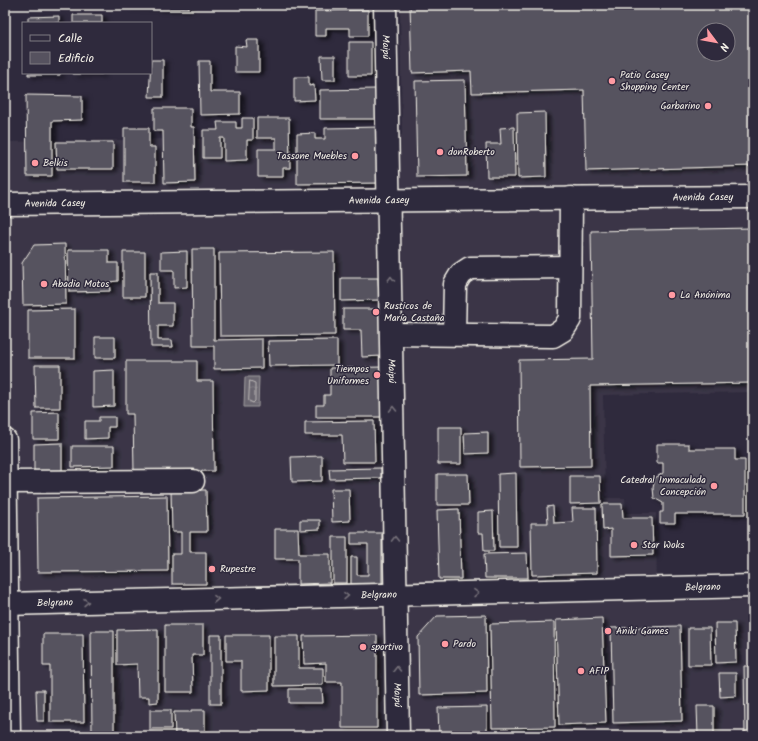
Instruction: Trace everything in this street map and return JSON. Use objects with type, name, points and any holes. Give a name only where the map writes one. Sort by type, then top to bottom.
[{"type":"street","name":"Maipú","points":[[385,5],[390,200],[398,736]]},
{"type":"street","name":"Avenida Casey","points":[[5,204],[753,197]]},
{"type":"street","points":[[392,334],[553,336],[564,330],[570,319],[570,198]]},
{"type":"street","points":[[454,334],[455,284],[460,274],[470,268],[570,267]]},
{"type":"street","points":[[5,440],[6,604],[10,736]]},
{"type":"street","points":[[6,482],[193,481]]},
{"type":"street","name":"Belgrano","points":[[6,604],[753,586]]},
{"type":"shaded area","points":[[400,5],[753,5],[753,392],[603,395],[605,498],[625,498],[626,513],[656,513],[657,601],[753,600],[753,736],[5,736],[5,142],[402,135]]},
{"type":"water","points":[[245,377],[259,377],[258,407],[244,407]]},
{"type":"building","points":[[154,5],[154,6],[127,6]]},
{"type":"building","points":[[156,5],[189,5],[189,8],[156,8]]},
{"type":"building","name":"Patio Casey Shopping Center","points":[[410,5],[753,5],[753,166],[586,171],[584,90],[472,93],[471,71],[412,73]]},
{"type":"building","points":[[368,10],[368,36],[350,36],[350,28],[326,28],[326,36],[315,36],[315,11]]},
{"type":"building","points":[[73,15],[102,15],[102,22],[73,22]]},
{"type":"building","points":[[59,16],[59,22],[28,22],[28,17]]},
{"type":"building","points":[[246,40],[259,40],[259,72],[235,72],[235,46],[247,47]]},
{"type":"building","points":[[349,42],[371,42],[371,76],[349,76]]},
{"type":"building","points":[[321,56],[335,56],[335,80],[322,80]]},
{"type":"building","points":[[152,60],[163,60],[163,97],[149,97]]},
{"type":"building","points":[[199,61],[210,61],[210,92],[240,92],[240,114],[200,115]]},
{"type":"building","points":[[28,74],[60,74],[60,75]]},
{"type":"building","points":[[294,77],[309,77],[309,86],[314,85],[315,100],[294,101]]},
{"type":"building","points":[[465,80],[467,176],[417,177],[415,81]]},
{"type":"building","points":[[376,89],[376,119],[320,119],[320,90]]},
{"type":"building","points":[[26,95],[82,96],[82,120],[52,121],[52,176],[27,176]]},
{"type":"building","points":[[154,108],[191,108],[191,127],[194,127],[195,182],[164,183],[163,131],[154,131]]},
{"type":"building","points":[[545,112],[546,177],[518,178],[517,113]]},
{"type":"building","points":[[242,118],[253,118],[253,140],[247,140],[247,160],[224,161],[224,138],[220,138],[220,158],[203,158],[203,130],[218,130],[217,122],[236,122],[236,128],[242,128]]},
{"type":"building","points":[[257,118],[289,118],[290,168],[283,168],[283,177],[258,177],[258,149],[276,149],[276,138],[257,138]]},
{"type":"building","points":[[382,127],[383,183],[297,184],[297,134],[315,133],[315,139],[325,139],[325,128]]},
{"type":"building","points":[[514,127],[515,177],[487,177],[486,144],[501,144],[500,128]]},
{"type":"building","points":[[124,128],[149,128],[149,147],[155,147],[155,182],[124,182]]},
{"type":"building","points":[[56,142],[113,142],[113,169],[57,169]]},
{"type":"building","name":"La Anónima","points":[[753,228],[753,383],[590,386],[591,466],[520,467],[519,360],[593,359],[591,231]]},
{"type":"building","name":"Abadia Motos","points":[[65,244],[66,304],[23,305],[22,263],[34,245]]},
{"type":"building","points":[[192,249],[214,249],[214,340],[262,339],[262,368],[214,369],[214,346],[193,346]]},
{"type":"building","points":[[68,250],[109,250],[109,263],[118,263],[118,281],[109,282],[110,291],[69,292]]},
{"type":"building","points":[[187,251],[187,287],[174,288],[174,270],[161,270],[161,252]]},
{"type":"building","points":[[123,252],[145,252],[145,297],[123,297]]},
{"type":"building","points":[[334,252],[335,335],[220,336],[219,253]]},
{"type":"building","points":[[150,272],[158,272],[158,303],[173,303],[173,326],[158,326],[158,340],[172,340],[173,347],[151,347]]},
{"type":"building","points":[[341,278],[378,278],[379,300],[341,301]]},
{"type":"building","points":[[75,309],[75,358],[28,358],[28,310]]},
{"type":"building","points":[[343,309],[381,309],[382,356],[362,357],[361,330],[343,330]]},
{"type":"building","points":[[95,337],[115,337],[115,358],[95,358]]},
{"type":"building","points":[[337,340],[337,365],[269,366],[268,341]]},
{"type":"building","points":[[126,361],[197,361],[197,381],[213,381],[214,471],[134,472],[133,414],[126,414]]},
{"type":"building","points":[[35,365],[60,365],[60,408],[36,408]]},
{"type":"building","points":[[384,367],[384,417],[316,417],[316,405],[324,405],[324,395],[330,395],[330,368]]},
{"type":"building","points":[[114,370],[114,406],[93,407],[93,371]]},
{"type":"building","points":[[59,412],[59,439],[33,439],[33,413]]},
{"type":"building","points":[[99,417],[115,417],[115,427],[108,427],[108,438],[85,439],[85,421],[99,421]]},
{"type":"building","points":[[374,421],[375,462],[343,462],[342,435],[305,435],[305,422]]},
{"type":"building","points":[[438,427],[461,427],[461,464],[438,464]]},
{"type":"building","points":[[488,432],[488,453],[465,454],[464,433]]},
{"type":"building","points":[[62,443],[62,479],[34,479],[34,444]]},
{"type":"building","points":[[657,444],[689,444],[689,449],[735,449],[735,460],[745,460],[745,514],[675,514],[675,523],[660,523],[660,512],[663,512],[663,503],[654,498],[653,488],[655,478],[663,473],[663,463],[657,463]]},
{"type":"building","points":[[72,446],[114,446],[114,466],[72,467]]},
{"type":"building","points":[[322,456],[322,481],[292,482],[291,457]]},
{"type":"building","points":[[381,468],[381,478],[330,479],[329,469]]},
{"type":"building","points":[[516,473],[517,547],[499,547],[498,474]]},
{"type":"building","points":[[437,474],[468,474],[469,505],[437,505]]},
{"type":"building","points":[[570,476],[600,476],[601,503],[570,504]]},
{"type":"building","points":[[331,489],[349,489],[350,521],[332,522]]},
{"type":"building","points":[[171,490],[206,490],[207,532],[190,532],[190,552],[206,552],[206,584],[172,584],[172,554],[181,554],[181,532],[172,532]]},
{"type":"building","points":[[167,496],[168,571],[38,572],[37,498]]},
{"type":"building","points":[[602,504],[622,504],[623,518],[652,518],[653,555],[611,556],[611,529],[603,530]]},
{"type":"building","points":[[553,506],[554,523],[573,522],[572,508],[596,508],[597,573],[532,575],[531,523],[548,523],[547,507]]},
{"type":"building","points":[[459,509],[461,579],[439,579],[437,510]]},
{"type":"building","points":[[493,511],[494,551],[484,551],[483,533],[478,533],[478,512]]},
{"type":"building","points":[[300,520],[320,520],[320,529],[300,530]]},
{"type":"building","points":[[275,529],[298,529],[299,554],[330,554],[330,583],[298,584],[298,559],[275,559]]},
{"type":"building","points":[[351,533],[382,533],[382,584],[351,584],[351,557],[357,557],[357,575],[368,575],[368,544],[351,544]]},
{"type":"building","points":[[333,537],[347,537],[347,583],[333,583]]},
{"type":"building","points":[[527,553],[528,578],[485,578],[484,554]]},
{"type":"building","points":[[486,615],[487,693],[419,695],[418,637],[437,616]]},
{"type":"building","name":"AFIP","points":[[602,618],[606,723],[559,725],[556,620]]},
{"type":"building","points":[[554,622],[555,727],[492,728],[490,624]]},
{"type":"building","points":[[715,623],[735,623],[736,662],[716,663]]},
{"type":"building","points":[[165,625],[203,625],[203,655],[192,655],[193,692],[165,692]]},
{"type":"building","points":[[680,626],[682,721],[613,723],[611,628]]},
{"type":"building","points":[[688,628],[710,628],[711,665],[688,665]]},
{"type":"building","points":[[158,629],[158,702],[149,703],[149,697],[138,697],[137,664],[117,665],[117,630]]},
{"type":"building","points":[[91,631],[114,631],[114,732],[92,733]]},
{"type":"building","points":[[43,634],[83,634],[84,722],[50,722],[50,666],[43,666]]},
{"type":"building","points":[[210,635],[221,635],[221,704],[210,704]]},
{"type":"building","points":[[226,635],[269,635],[269,690],[241,691],[241,661],[226,661]]},
{"type":"building","points":[[377,635],[377,728],[342,728],[342,682],[326,682],[326,663],[304,664],[303,636]]},
{"type":"building","points":[[274,636],[299,636],[299,668],[323,668],[323,685],[274,686]]},
{"type":"building","points":[[744,666],[753,666],[753,736],[745,736]]},
{"type":"building","points":[[719,673],[736,673],[736,696],[720,697]]},
{"type":"building","points":[[289,689],[322,689],[323,703],[289,703]]},
{"type":"building","points":[[36,690],[44,690],[44,721],[37,721]]},
{"type":"building","points":[[697,706],[714,706],[714,736],[698,736]]},
{"type":"building","points":[[487,707],[487,736],[439,736],[438,708]]},
{"type":"building","points":[[150,710],[171,710],[171,729],[150,729]]},
{"type":"building","points":[[191,710],[205,710],[205,736],[175,736],[174,712],[191,712]]},
{"type":"building","points":[[36,733],[79,733],[79,736],[36,736]]},
{"type":"building","points":[[693,733],[693,736],[560,736]]},
{"type":"building","points":[[376,735],[376,736],[323,736]]},
{"type":"place","name":"Patio Casey Shopping Center","points":[[612,81]]},
{"type":"place","name":"Garbarino","points":[[708,106]]},
{"type":"place","name":"donRoberto","points":[[440,152]]},
{"type":"place","name":"Tassone Muebles","points":[[355,156]]},
{"type":"place","name":"Belkis","points":[[35,163]]},
{"type":"place","name":"Abadia Motos","points":[[44,284]]},
{"type":"place","name":"La Anónima","points":[[672,295]]},
{"type":"place","name":"Rusticos de María Castaña","points":[[376,312]]},
{"type":"place","name":"Tiempos Uniformes","points":[[377,375]]},
{"type":"place","name":"Catedral Inmaculada Concepción","points":[[714,486]]},
{"type":"place","name":"Star Woks","points":[[634,545]]},
{"type":"place","name":"Rupestre","points":[[212,569]]},
{"type":"place","name":"Aniki Games","points":[[608,631]]},
{"type":"place","name":"Pardo","points":[[445,644]]},
{"type":"place","name":"sportivo","points":[[363,647]]},
{"type":"place","name":"AFIP","points":[[581,671]]}]
